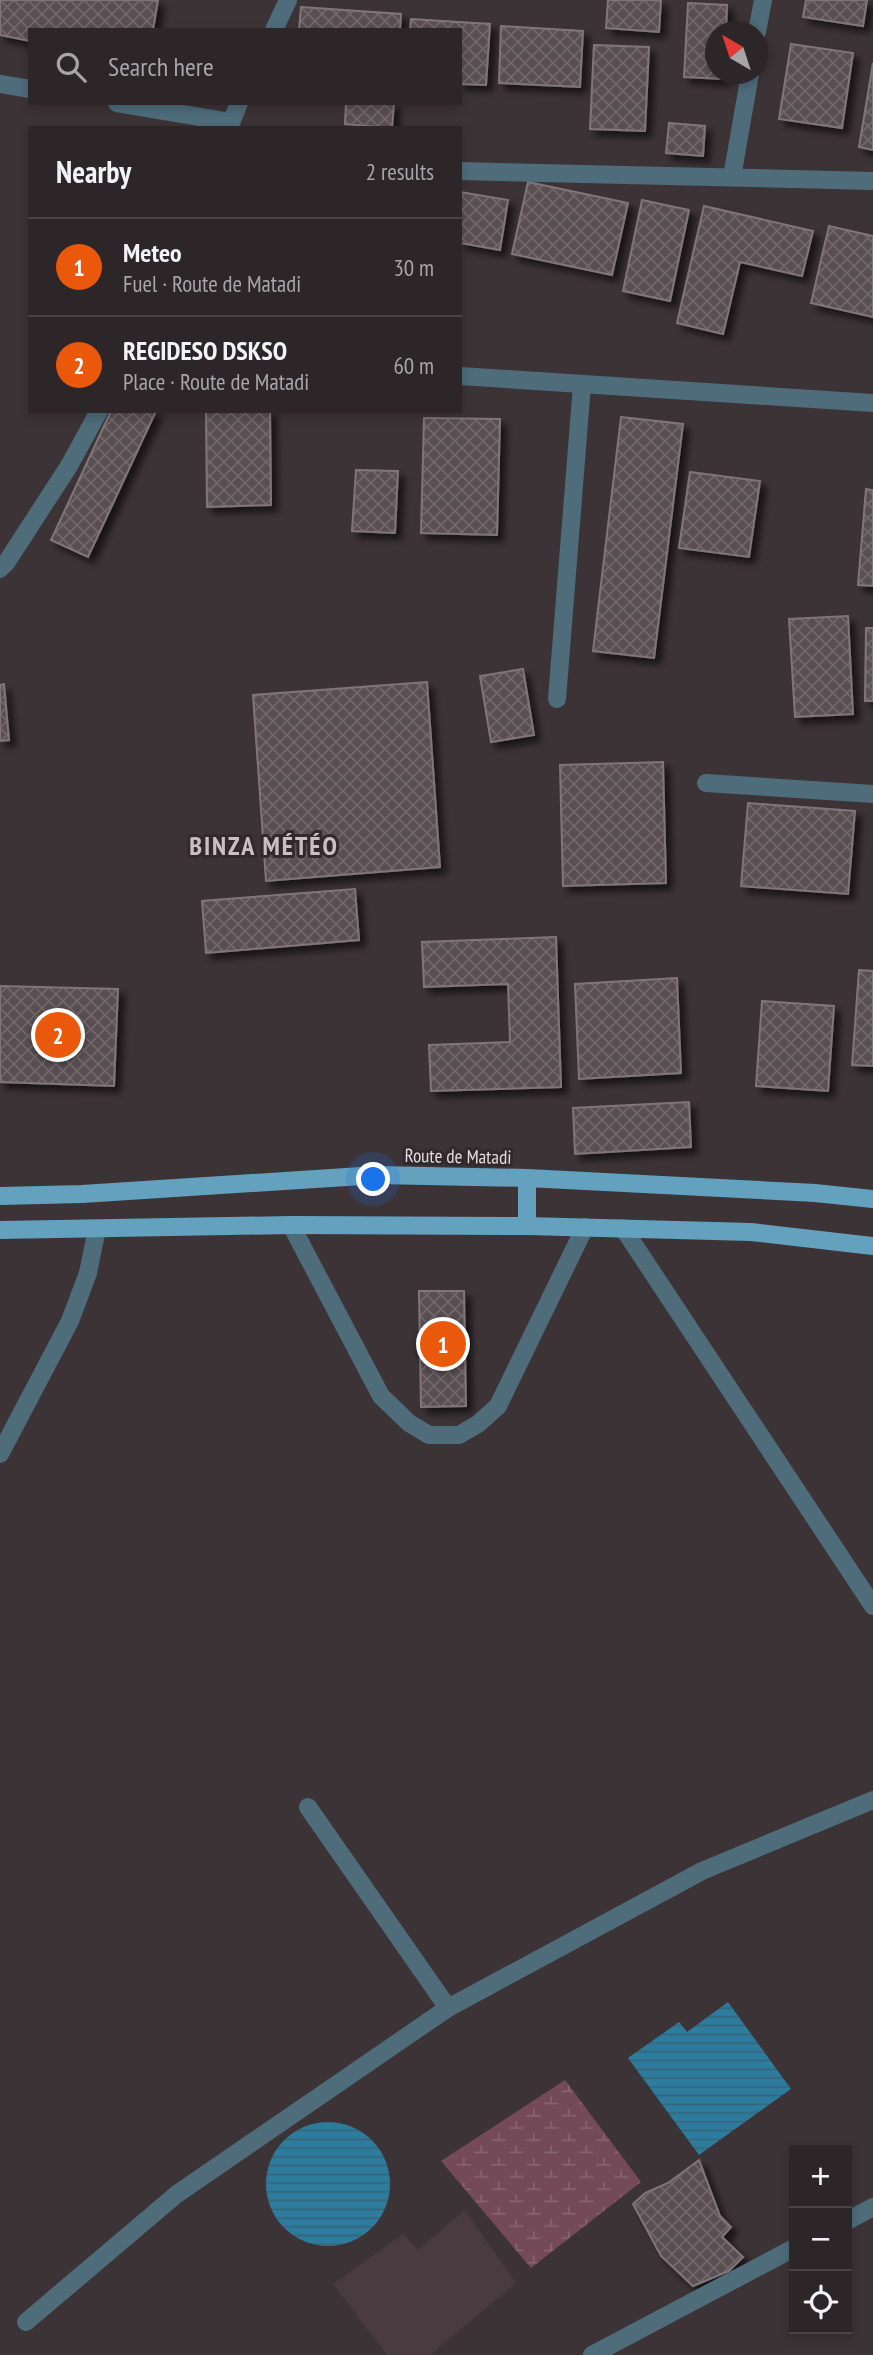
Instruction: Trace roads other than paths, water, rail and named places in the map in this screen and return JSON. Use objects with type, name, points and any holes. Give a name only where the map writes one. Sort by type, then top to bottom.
[{"type":"main road","name":"Route de Matadi","points":[[0,1196],[82,1194],[377,1175],[527,1178],[873,1199]]},
{"type":"main road","points":[[527,1178],[527,1226]]},
{"type":"main road","points":[[0,1230],[291,1225],[585,1227],[751,1232],[873,1246]]},
{"type":"street","points":[[275,28],[288,0]]},
{"type":"street","points":[[759,21],[763,0]]},
{"type":"street","points":[[0,83],[28,89]]},
{"type":"street","points":[[732,177],[748,84]]},
{"type":"street","points":[[127,105],[230,125],[238,105]]},
{"type":"street","points":[[462,171],[873,181]]},
{"type":"street","points":[[462,376],[873,403]]},
{"type":"street","points":[[557,699],[582,385]]},
{"type":"street","points":[[0,569],[69,466],[98,413]]},
{"type":"street","points":[[706,783],[873,794]]},
{"type":"street","points":[[291,1225],[381,1396],[409,1423],[429,1435],[459,1436],[478,1424],[498,1405],[585,1227]]},
{"type":"street","points":[[623,1228],[873,1606]]},
{"type":"street","points":[[0,1454],[70,1321],[88,1273],[97,1229]]},
{"type":"street","points":[[26,2322],[177,2194],[449,2008],[702,1871],[873,1800]]},
{"type":"street","points":[[308,1807],[449,2008]]},
{"type":"street","points":[[852,2218],[873,2207]]},
{"type":"street","points":[[592,2355],[789,2251]]},
{"type":"water","points":[[728,2002],[791,2089],[699,2155],[628,2058],[679,2022],[687,2032]]},
{"type":"water","points":[[328,2122],[352,2126],[372,2140],[386,2160],[390,2184],[386,2208],[372,2228],[352,2242],[328,2246],[304,2242],[284,2228],[270,2208],[266,2184],[270,2160],[284,2140],[304,2126]]},
{"type":"place","name":"REGIDESO DSKSO","points":[[58,1035]]},
{"type":"place","name":"Meteo","points":[[443,1344]]},
{"type":"district","name":"BINZA MÉTÉO","points":[[264,845]]}]
